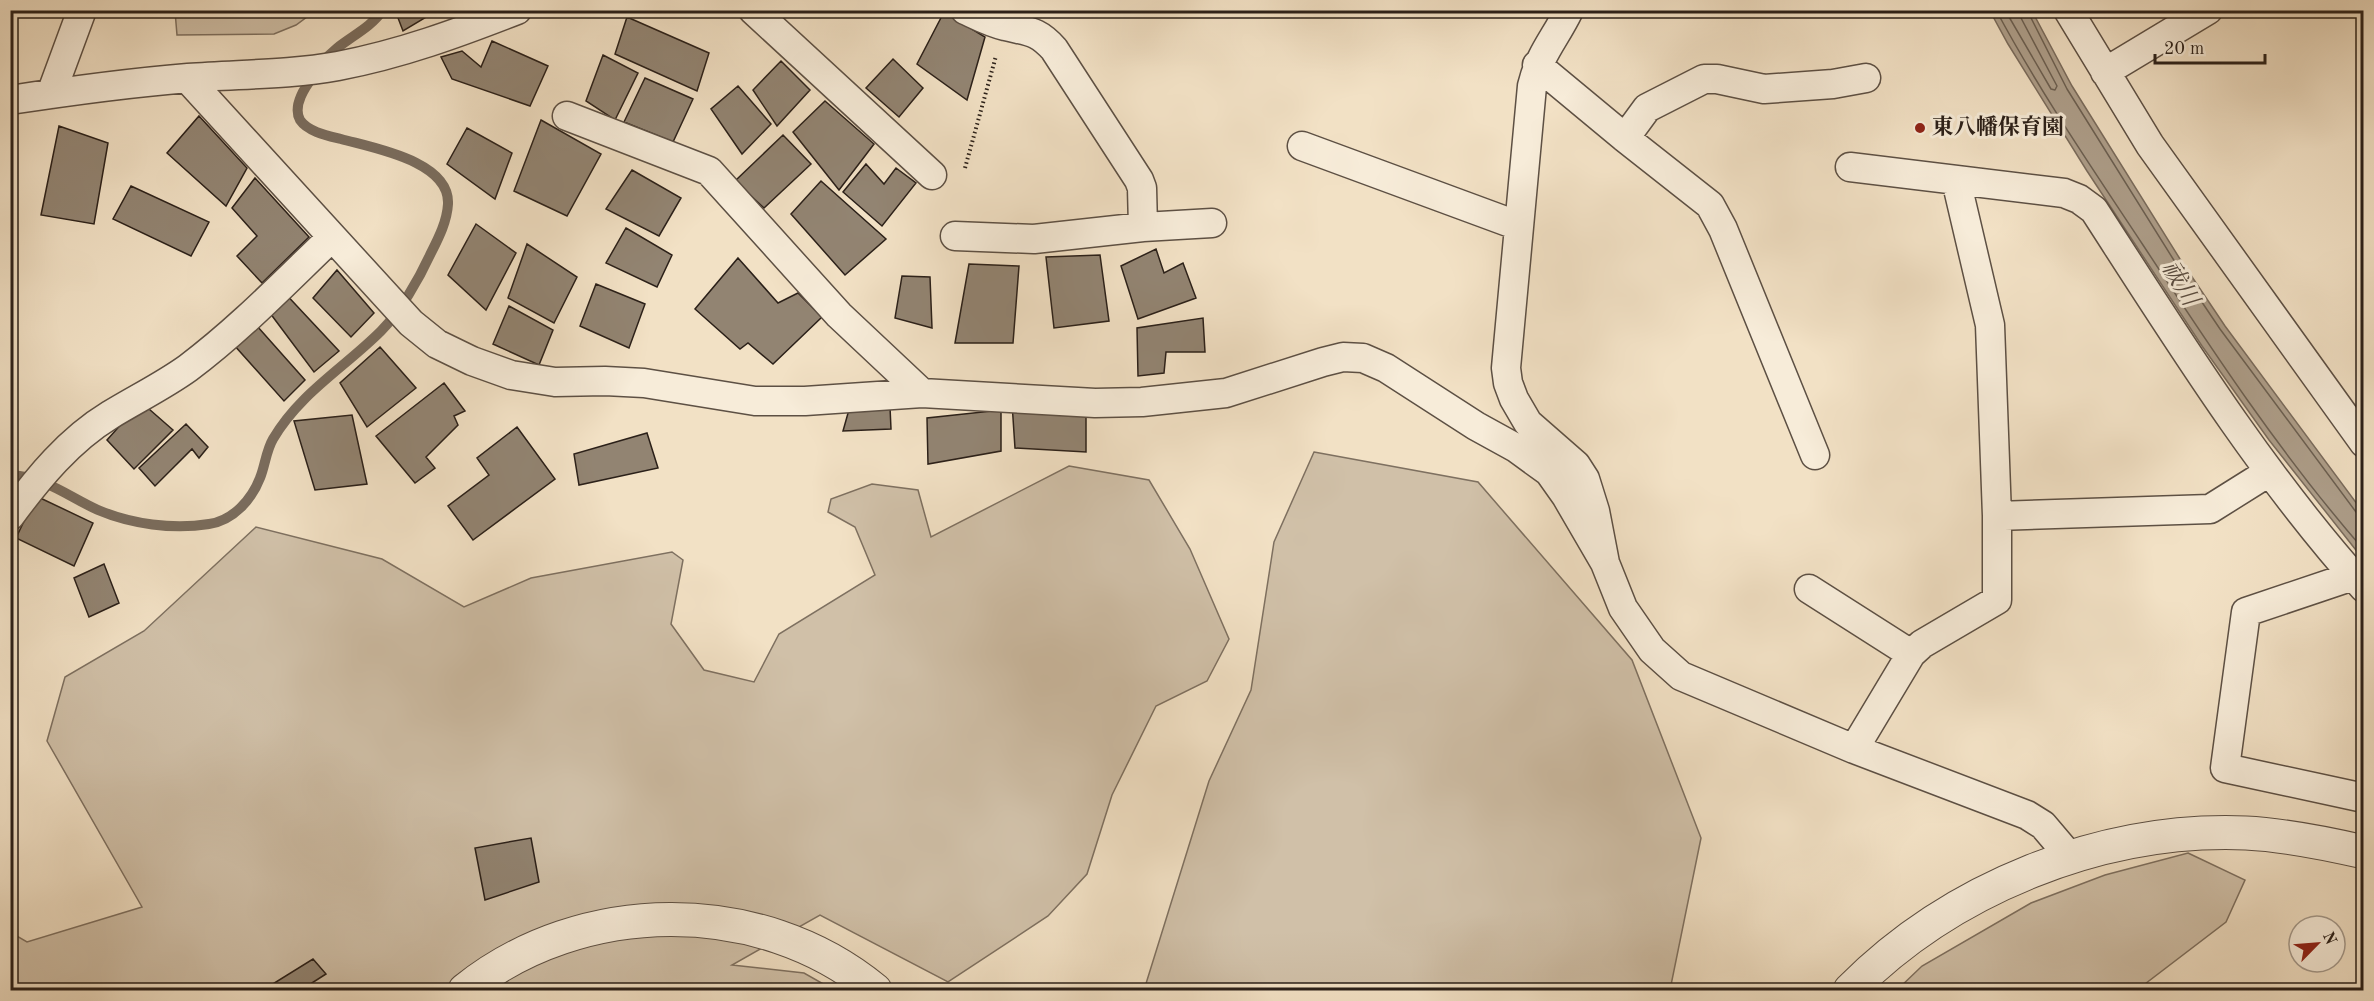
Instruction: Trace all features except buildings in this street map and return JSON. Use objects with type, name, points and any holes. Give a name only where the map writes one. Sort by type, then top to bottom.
[{"type":"street","points":[[51,94],[82,10]]},
{"type":"street","points":[[10,100],[187,78],[280,73],[357,62],[408,50],[517,10]]},
{"type":"street","points":[[753,10],[932,175]]},
{"type":"street","points":[[965,10],[1005,26],[1031,30],[1044,38],[1054,49],[1139,180],[1142,188],[1143,227]]},
{"type":"street","points":[[1569,10],[1537,65],[1532,86],[1506,368],[1508,383],[1514,399],[1528,423],[1576,465],[1584,479],[1595,511],[1605,563]]},
{"type":"street","points":[[2068,10],[2150,145],[2364,443]]},
{"type":"street","points":[[2105,72],[2208,10]]},
{"type":"street","points":[[1537,65],[1710,205],[1723,229],[1815,455]]},
{"type":"street","points":[[187,78],[411,323],[437,344],[472,361],[511,375],[555,382],[644,383],[755,401],[805,401],[922,393],[1083,402],[1142,402],[1226,393],[1323,362],[1343,357],[1363,358],[1386,368],[1476,426],[1516,448],[1548,472],[1566,496],[1605,563],[1623,608],[1635,627],[1652,650],[1681,676],[1854,749],[2027,815],[2043,825],[2070,858]]},
{"type":"street","points":[[1625,138],[1647,108],[1704,80],[1717,80],[1764,89],[1824,85],[1866,78]]},
{"type":"street","points":[[567,116],[709,171],[839,315],[922,393]]},
{"type":"street","points":[[1302,146],[1519,226]]},
{"type":"street","points":[[1850,167],[2064,193],[2094,210],[2211,389],[2269,472],[2358,582],[2246,612],[2225,768],[2364,798]]},
{"type":"street","points":[[1854,749],[1911,654],[1922,644],[1997,600],[1997,516],[1989,325],[1956,180]]},
{"type":"street","points":[[955,236],[1034,239],[1143,227],[1212,223]]},
{"type":"street","points":[[10,516],[58,457],[109,416],[157,390],[219,344],[331,238]]},
{"type":"street","points":[[1997,516],[2210,509],[2269,472]]},
{"type":"street","points":[[1809,589],[1911,654]]},
{"type":"street","points":[[1850,990],[1903,942],[1940,917],[2001,886],[2070,858],[2102,849],[2151,839],[2222,833],[2311,840],[2364,852]]},
{"type":"street","points":[[465,990],[489,971],[525,952],[568,935],[611,924],[695,920],[741,926],[783,938],[821,953],[855,974],[875,990]]},
{"type":"path","points":[[965,170],[1005,26]]},
{"type":"shaded area","points":[[175,10],[315,11],[296,25],[274,34],[177,35]]},
{"type":"shaded area","points":[[1314,452],[1478,482],[1632,660],[1701,838],[1670,990],[1144,990],[1209,781],[1251,690],[1274,542]]},
{"type":"shaded area","points":[[1069,466],[1149,480],[1190,549],[1229,639],[1207,681],[1156,706],[1112,795],[1087,874],[1048,916],[948,982],[820,915],[732,965],[804,973],[834,990],[11,990],[10,932],[27,942],[142,907],[47,741],[65,677],[144,631],[256,527],[382,559],[464,607],[531,578],[672,552],[683,560],[671,624],[704,670],[754,682],[779,634],[875,575],[855,527],[828,512],[831,499],[872,484],[918,490],[931,537]]},
{"type":"shaded area","points":[[2188,853],[2245,880],[2226,922],[2137,990],[1897,990],[1922,966],[2031,903],[2105,875]]},
{"type":"water","name":"祓川","points":[[1990,11],[2032,11],[2072,86],[2180,259],[2225,326],[2363,512],[2363,559],[2269,440],[2202,346],[2087,171]]},
{"type":"waterway","points":[[323,62],[337,48],[369,25],[383,10]]},
{"type":"waterway","points":[[10,475],[45,483],[98,510],[124,519],[167,526],[195,526],[218,522],[234,514],[252,494],[273,439],[296,408],[381,331],[395,314],[420,274],[442,230],[448,204],[445,189],[437,177],[407,159],[325,135],[304,124],[298,114],[299,102],[314,75]]},
{"type":"place","name":"東八幡保育園","points":[[1920,128]]}]
